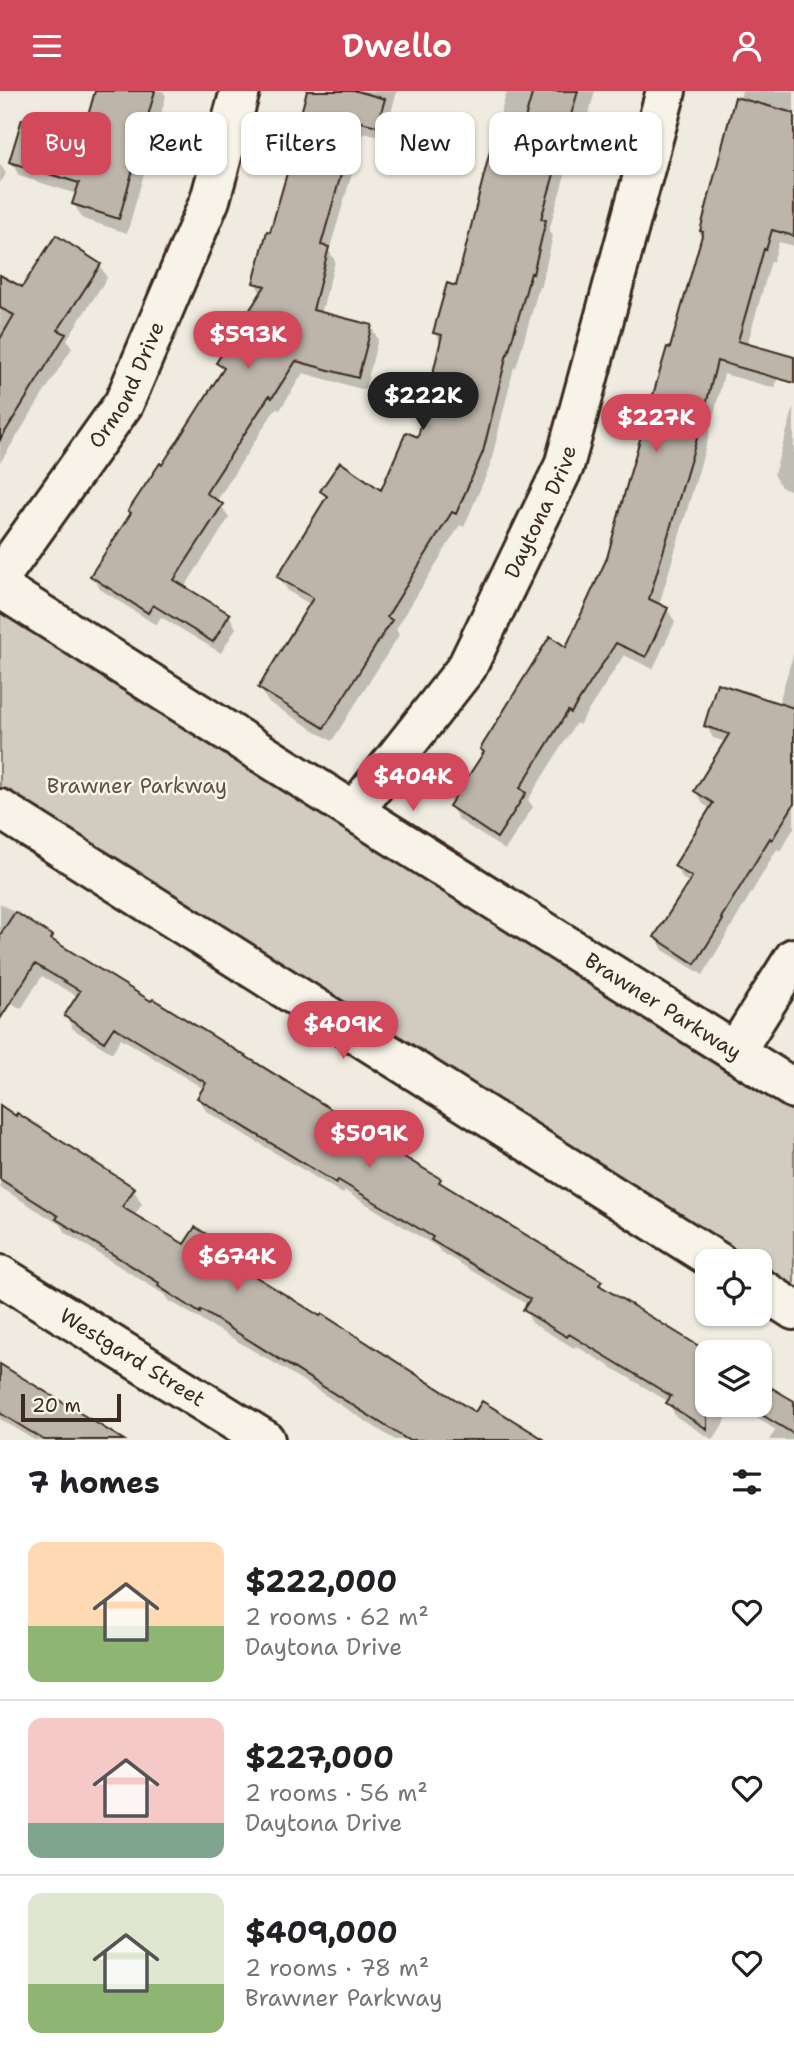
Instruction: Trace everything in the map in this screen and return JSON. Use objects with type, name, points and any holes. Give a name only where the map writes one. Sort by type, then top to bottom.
[{"type":"street","name":"Ormond Drive","points":[[0,577],[124,403],[210,200],[240,91]]},
{"type":"street","name":"Daytona Drive","points":[[354,811],[467,667],[564,466],[666,91]]},
{"type":"street","name":"Brawner Parkway","points":[[0,588],[794,1089]]},
{"type":"street","points":[[0,809],[697,1249]]},
{"type":"street","points":[[735,1052],[794,958]]},
{"type":"street","name":"Westgard Street","points":[[0,1275],[265,1440]]},
{"type":"street","points":[[772,1296],[794,1310]]},
{"type":"green space","name":"Brawner Parkway","points":[[0,611],[794,1112],[794,1288],[772,1274],[772,1249],[731,1249],[0,788]]},
{"type":"building","points":[[95,91],[155,91],[149,112],[125,112],[125,175],[131,175],[119,219],[72,204],[79,183],[52,175],[111,175],[111,112],[89,112]]},
{"type":"building","points":[[307,91],[357,91],[385,99],[381,112],[375,112],[375,126],[361,122],[361,112],[301,112]]},
{"type":"building","points":[[533,91],[578,91],[572,112],[527,112]]},
{"type":"building","points":[[735,97],[794,113],[794,236],[772,230],[738,341],[794,357],[794,383],[717,361],[701,425],[649,599],[668,608],[646,657],[616,643],[571,713],[568,711],[520,788],[526,793],[497,838],[449,806],[484,752],[480,749],[550,636],[566,647],[607,558],[703,232],[700,231]]},
{"type":"building","points":[[21,122],[21,166],[9,162]]},
{"type":"building","points":[[489,155],[489,175],[554,175],[541,219],[546,220],[533,274],[531,273],[507,354],[483,452],[456,514],[452,512],[387,617],[392,620],[324,728],[258,688],[313,598],[277,577],[327,496],[320,491],[340,462],[381,490],[406,432],[418,437],[442,335],[433,333],[447,283],[456,286]]},
{"type":"building","points":[[287,175],[341,175],[321,245],[329,247],[313,310],[372,325],[358,378],[296,361],[272,398],[269,396],[206,493],[223,504],[174,580],[230,614],[213,642],[153,605],[148,613],[90,576],[131,513],[128,511],[160,463],[162,465],[224,368],[216,363],[265,286],[253,283],[267,231],[270,232]]},
{"type":"building","points":[[56,235],[101,264],[58,330],[66,334],[0,440],[0,339],[14,315],[0,308],[0,275],[22,287]]},
{"type":"building","points":[[717,683],[794,708],[794,804],[772,840],[770,838],[695,964],[654,937],[692,877],[674,866],[713,803],[694,791],[729,734],[704,726]]},
{"type":"building","points":[[15,912],[53,936],[51,939],[368,1132],[366,1134],[441,1179],[439,1182],[602,1281],[599,1285],[695,1344],[695,1417],[707,1417],[707,1429],[666,1403],[671,1396],[569,1334],[567,1337],[523,1310],[530,1299],[431,1240],[433,1237],[338,1180],[336,1183],[197,1098],[206,1083],[114,1027],[104,1042],[64,1016],[80,991],[35,964],[0,1019],[0,935]]},
{"type":"building","points":[[0,1105],[135,1188],[122,1207],[184,1244],[195,1227],[237,1253],[232,1262],[320,1316],[322,1314],[475,1412],[482,1401],[545,1440],[408,1440],[201,1310],[200,1313],[158,1286],[159,1283],[56,1219],[58,1216],[0,1179]]},
{"type":"building","points":[[0,1364],[124,1440],[44,1440],[0,1413]]},
{"type":"building","points":[[772,1388],[794,1401],[794,1434],[765,1417],[772,1417]]}]
